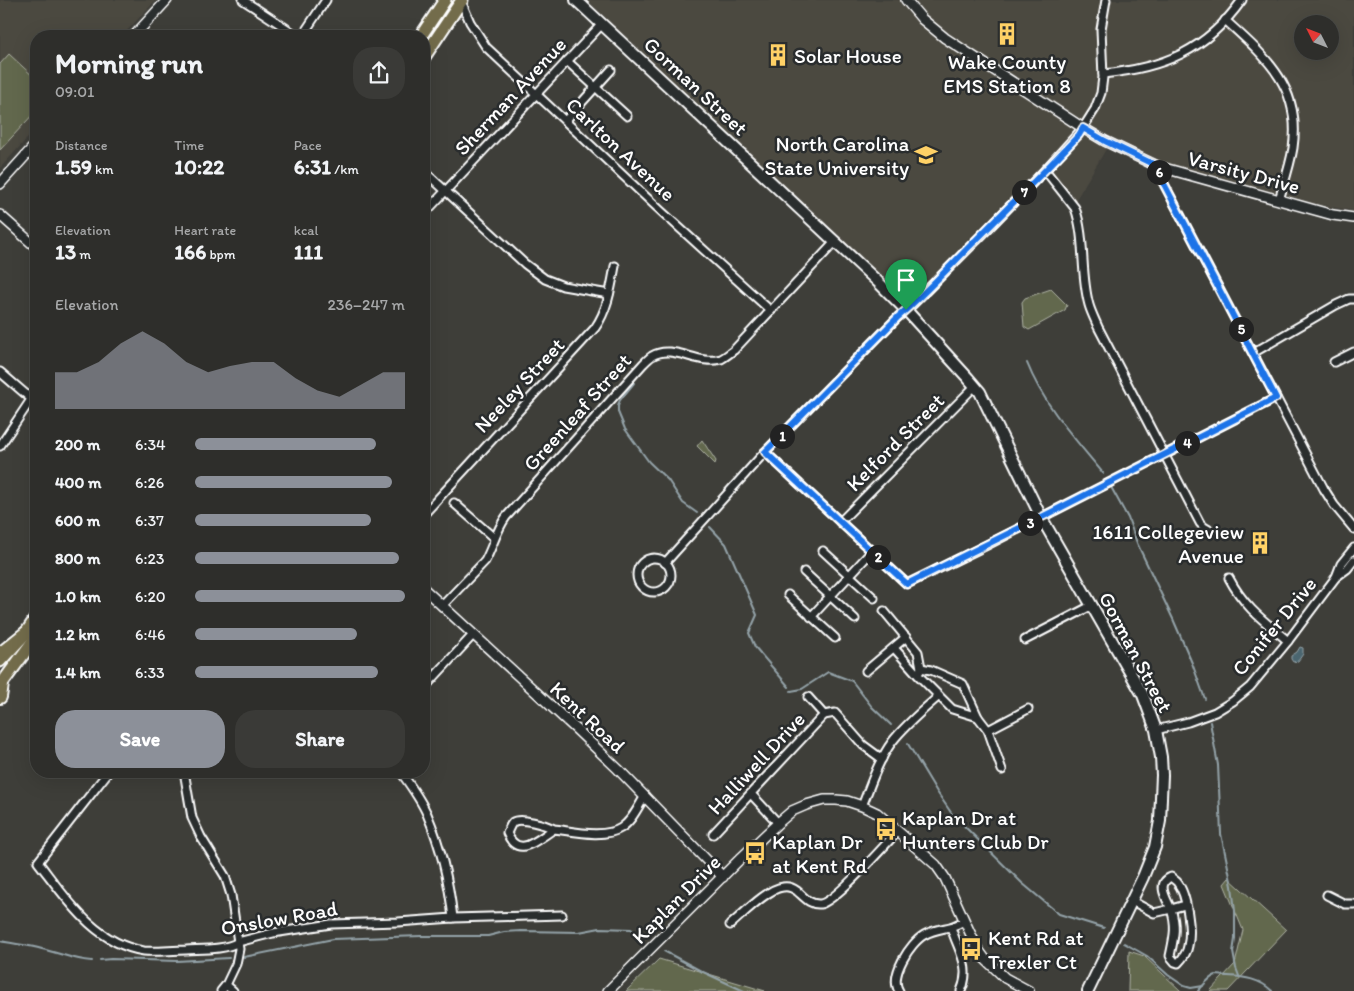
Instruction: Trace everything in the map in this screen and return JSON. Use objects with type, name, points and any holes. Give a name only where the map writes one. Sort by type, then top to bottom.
[{"type":"highway","points":[[0,653],[30,636]]},
{"type":"highway","points":[[0,697],[1,685]]},
{"type":"main road","points":[[425,30],[445,0]]},
{"type":"main road","points":[[430,48],[461,0]]},
{"type":"main road","name":"Gorman Street","points":[[576,0],[906,310],[975,386],[990,411],[1041,517],[1143,696],[1156,730],[1161,757],[1161,806],[1158,835],[1150,863],[1088,991]]},
{"type":"main road","points":[[0,661],[30,636]]},
{"type":"main road","points":[[1,685],[30,637]]},
{"type":"street","points":[[140,30],[167,0]]},
{"type":"street","points":[[243,0],[289,30]]},
{"type":"street","points":[[306,30],[326,0]]},
{"type":"street","name":"Carlton Avenue","points":[[461,0],[470,22],[486,47],[772,311]]},
{"type":"street","name":"Varsity Drive","points":[[906,0],[922,19],[941,35],[1105,141],[1157,166],[1333,215],[1354,218]]},
{"type":"street","points":[[665,563],[765,452],[1079,135],[1095,109],[1101,93],[1103,74],[1101,29],[1106,0]]},
{"type":"street","points":[[1103,74],[1143,69],[1177,56],[1199,43],[1225,20],[1242,0]]},
{"type":"street","points":[[1225,20],[1266,58],[1280,79],[1288,97],[1294,140],[1279,200]]},
{"type":"street","name":"Sherman Avenue","points":[[430,208],[602,24]]},
{"type":"street","points":[[567,61],[627,116]]},
{"type":"street","points":[[565,121],[611,70]]},
{"type":"street","points":[[0,184],[30,151]]},
{"type":"street","points":[[1157,166],[1163,182],[1328,495],[1354,529]]},
{"type":"street","points":[[1045,170],[1074,208],[1077,215],[1081,230],[1086,289],[1089,305],[1098,327],[1200,523],[1211,532]]},
{"type":"street","points":[[430,177],[525,264],[545,279],[563,286],[609,294]]},
{"type":"street","points":[[0,216],[30,242]]},
{"type":"street","name":"Greenleaf Street","points":[[442,606],[485,561],[499,526],[506,517],[643,364],[653,356],[664,352],[678,353],[708,361],[722,358],[734,350],[772,311],[835,242]]},
{"type":"street","name":"Neeley Street","points":[[430,508],[592,332],[604,313],[615,266]]},
{"type":"street","points":[[1254,354],[1327,310],[1345,301],[1354,299]]},
{"type":"street","points":[[1334,362],[1354,352]]},
{"type":"street","points":[[0,372],[30,394]]},
{"type":"street","name":"Kelford Street","points":[[840,522],[975,386]]},
{"type":"street","points":[[765,452],[907,584],[1276,398]]},
{"type":"street","points":[[0,446],[30,405]]},
{"type":"street","points":[[454,502],[494,538]]},
{"type":"street","name":"Conifer Drive","points":[[1156,730],[1209,715],[1243,693],[1288,640],[1336,577],[1341,564],[1354,548]]},
{"type":"street","points":[[823,551],[874,598]]},
{"type":"street","points":[[811,617],[872,551]]},
{"type":"street","points":[[654,558],[665,563],[671,573],[667,586],[658,592],[645,590],[638,581],[638,569],[646,560],[654,558]]},
{"type":"street","name":"Conifer Drive","points":[[1336,577],[1347,569],[1354,560]]},
{"type":"street","points":[[804,572],[855,618]]},
{"type":"street","points":[[1229,578],[1246,605],[1288,640]]},
{"type":"street","name":"Kent Road","points":[[430,595],[576,729],[645,796],[723,877]]},
{"type":"street","points":[[788,595],[835,638]]},
{"type":"street","points":[[1025,640],[1091,606]]},
{"type":"street","points":[[884,611],[918,652],[921,668],[918,675]]},
{"type":"street","points":[[430,682],[473,635]]},
{"type":"street","points":[[866,671],[906,637]]},
{"type":"street","points":[[894,648],[952,709],[978,718]]},
{"type":"street","points":[[921,668],[931,670],[963,684],[978,718],[988,730],[1002,770]]},
{"type":"street","points":[[862,806],[882,759],[892,742],[904,728],[939,696]]},
{"type":"street","points":[[808,697],[824,715],[835,713],[863,746],[882,759]]},
{"type":"street","points":[[988,730],[1028,709]]},
{"type":"street","name":"Halliwell Drive","points":[[713,834],[824,715]]},
{"type":"street","name":"Onslow Road","points":[[104,778],[38,862],[81,916],[109,938],[126,946],[144,951],[210,948],[233,945],[273,932],[331,924],[562,915]]},
{"type":"street","points":[[185,778],[192,818],[218,865],[231,895],[239,949],[236,964],[224,988],[233,991]]},
{"type":"street","points":[[405,778],[426,812],[438,844],[453,918]]},
{"type":"street","points":[[751,794],[778,823]]},
{"type":"street","points":[[554,828],[529,845],[522,847],[515,845],[507,833],[512,823],[516,820],[522,820],[554,828],[590,833],[608,833],[621,828],[632,818],[645,796]]},
{"type":"street","name":"Kaplan Drive","points":[[608,991],[778,823],[797,808],[815,802],[836,800],[862,806],[877,813],[941,872],[977,948],[989,964],[1005,978],[1029,991]]},
{"type":"street","points":[[730,925],[761,898],[774,889],[782,887],[796,890],[812,904],[828,902],[898,831]]},
{"type":"street","points":[[1171,877],[1177,881],[1183,893],[1189,919],[1190,937],[1188,947],[1185,956],[1178,963],[1170,956],[1175,932],[1171,909],[1162,886],[1163,882],[1171,877]]},
{"type":"street","points":[[1327,895],[1345,904],[1354,904]]},
{"type":"street","points":[[1132,901],[1154,913],[1185,905]]},
{"type":"street","points":[[899,991],[896,981],[898,971],[913,945],[926,933],[951,927],[964,921]]},
{"type":"street","points":[[951,927],[962,954],[966,971],[962,991]]},
{"type":"shaded area","points":[[0,0],[156,0],[128,30],[30,30],[30,136],[0,168]]},
{"type":"shaded area","name":"North Carolina State University","points":[[587,0],[1354,0],[1354,211],[1243,187],[1166,164],[1112,139],[1075,201],[1045,166],[908,305]]},
{"type":"green space","points":[[9,54],[30,73],[30,118],[0,150],[0,64]]},
{"type":"green space","points":[[1051,289],[1067,305],[1065,310],[1029,330],[1024,327],[1022,302],[1025,298]]},
{"type":"green space","points":[[702,440],[716,461],[715,464],[697,446]]},
{"type":"green space","points":[[1229,878],[1286,930],[1228,991],[1210,991],[1235,964],[1243,930],[1224,884]]},
{"type":"green space","points":[[1129,951],[1144,956],[1181,991],[1128,991]]},
{"type":"green space","points":[[659,959],[765,991],[626,991]]},
{"type":"water","points":[[1300,647],[1303,648],[1303,654],[1298,661],[1293,662],[1291,656]]},
{"type":"waterway","points":[[1027,363],[1051,407],[1103,473]]},
{"type":"waterway","points":[[634,383],[618,405],[618,412],[625,429],[649,462],[668,480],[683,503],[697,513]]},
{"type":"waterway","points":[[1111,487],[1128,518],[1137,543],[1173,619],[1205,699]]},
{"type":"waterway","points":[[710,527],[726,544],[757,615],[749,633],[755,647],[789,687]]},
{"type":"waterway","points":[[791,691],[802,689],[828,672],[852,681],[872,707],[891,725]]},
{"type":"waterway","points":[[1210,722],[1218,765],[1221,834],[1232,886],[1235,911],[1233,952],[1239,976]]},
{"type":"waterway","points":[[908,744],[952,814],[1022,883],[1059,914],[1104,928]]},
{"type":"waterway","points":[[244,957],[333,939],[488,936],[504,932],[579,932],[600,928],[631,929],[643,937]]},
{"type":"waterway","points":[[0,941],[32,946],[73,958],[92,961]]},
{"type":"waterway","points":[[1124,943],[1147,956],[1168,975],[1184,986],[1191,988],[1203,986]]},
{"type":"waterway","points":[[664,951],[744,991]]},
{"type":"waterway","points":[[100,960],[177,961],[229,958]]},
{"type":"waterway","points":[[1198,991],[1216,975],[1252,979],[1272,991]]},
{"type":"place","name":"Wake County EMS Station 8","points":[[1007,34]]},
{"type":"place","name":"Solar House","points":[[778,55]]},
{"type":"place","name":"North Carolina State University","points":[[926,155]]},
{"type":"place","name":"1611 Collegeview Avenue","points":[[1260,543]]},
{"type":"place","name":"Kaplan Dr at Hunters Club Dr","points":[[886,829]]},
{"type":"place","name":"Kaplan Dr at Kent Rd","points":[[755,853]]},
{"type":"place","name":"Kent Rd at Trexler Ct","points":[[971,949]]},
{"type":"route","points":[[1083,128],[1105,141],[1157,166],[1163,182],[1276,398],[907,584],[765,452],[906,310],[1079,135],[1083,128]]}]
